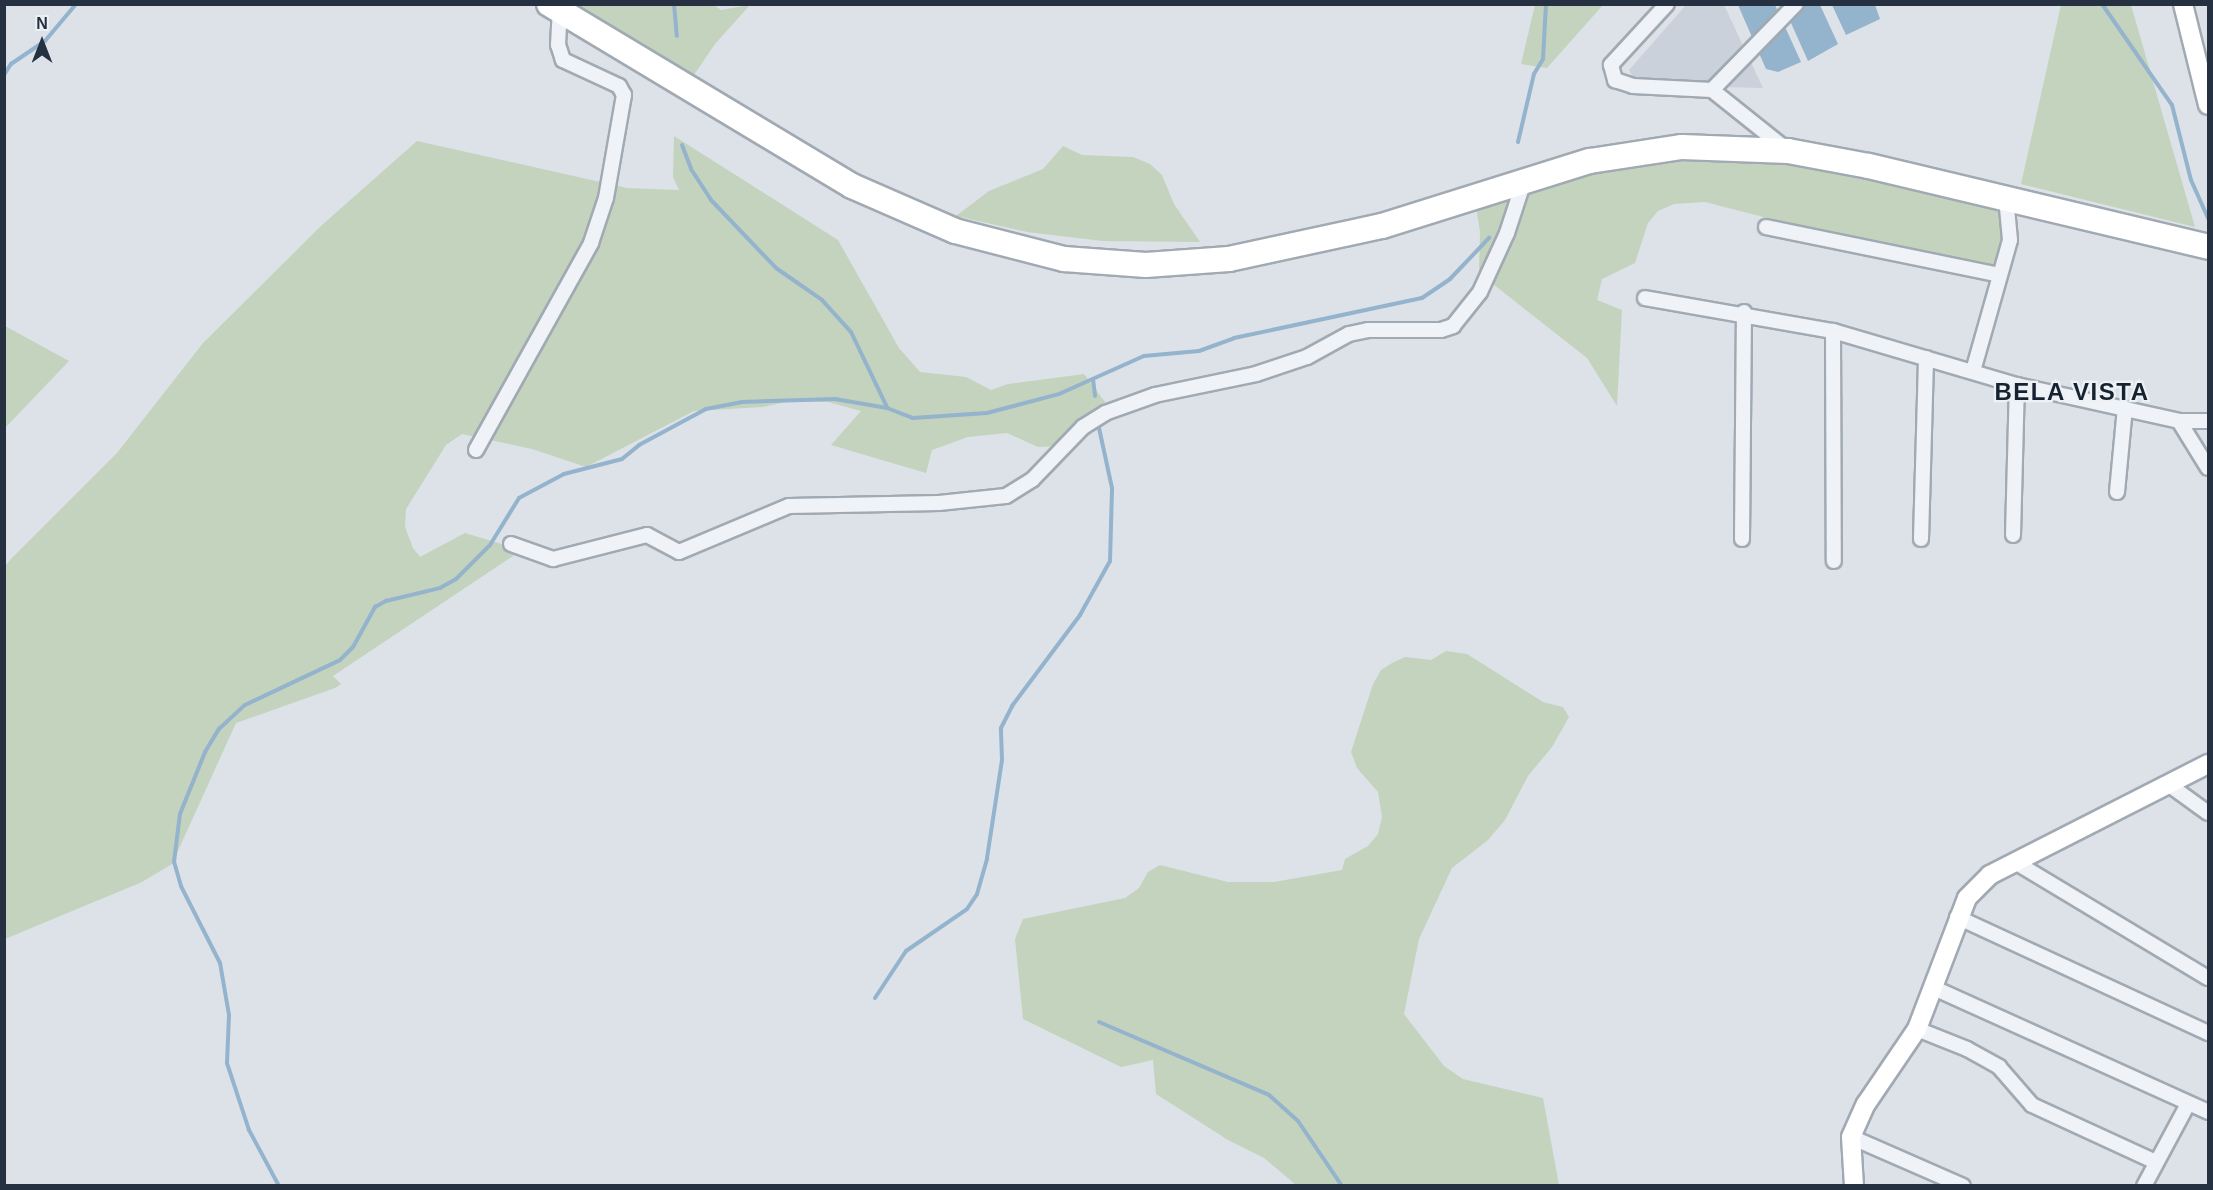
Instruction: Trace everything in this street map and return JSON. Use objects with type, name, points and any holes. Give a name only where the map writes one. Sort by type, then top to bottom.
[{"type":"highway","points":[[555,8],[852,186],[955,231],[1064,259],[1146,264],[1229,259],[1382,226],[1524,180],[1638,151],[1682,147],[1788,151],[2006,198],[2208,247]]},
{"type":"street","points":[[1667,4],[1611,65],[1615,80],[1633,86],[1712,90],[1788,151]]},
{"type":"street","points":[[1712,90],[1796,4]]},
{"type":"street","points":[[2183,4],[2208,105]]},
{"type":"street","points":[[476,450],[591,243],[606,198],[624,95],[619,86],[563,60],[558,45],[555,8]]},
{"type":"street","points":[[511,544],[553,559],[647,536],[679,552],[789,506],[939,503],[1006,496],[1032,480],[1083,427],[1105,413],[1155,395],[1256,374],[1307,357],[1348,334],[1368,330],[1440,330],[1453,326],[1480,292],[1507,233],[1524,180]]},
{"type":"street","points":[[1973,371],[2010,240],[2006,198]]},
{"type":"street","points":[[1766,227],[1999,275]]},
{"type":"street","points":[[1645,298],[1744,312],[1833,331],[2017,385],[2179,421],[2208,421]]},
{"type":"street","points":[[1742,539],[1744,312]]},
{"type":"street","points":[[1833,331],[1834,561]]},
{"type":"street","points":[[1922,539],[1926,358]]},
{"type":"street","points":[[2013,535],[2017,385]]},
{"type":"street","points":[[2117,492],[2125,408]]},
{"type":"street","points":[[2179,421],[2208,468]]},
{"type":"street","points":[[2196,446],[2208,438]]},
{"type":"street","points":[[1856,1182],[1851,1137],[1866,1104],[1917,1029],[1934,988],[1957,917],[1978,885],[2015,862],[2208,764]]},
{"type":"street","points":[[2168,784],[2208,813]]},
{"type":"street","points":[[2015,862],[2208,978]]},
{"type":"street","points":[[1957,917],[2208,1033]]},
{"type":"street","points":[[1934,988],[2208,1112]]},
{"type":"street","points":[[1917,1029],[1991,1062],[2032,1105],[2156,1162]]},
{"type":"street","points":[[2144,1185],[2188,1104]]},
{"type":"street","points":[[1851,1137],[1963,1185]]},
{"type":"shaded area","points":[[1686,5],[1724,5],[1763,88],[1637,85],[1629,70]]},
{"type":"green space","points":[[712,4],[721,10],[750,5],[715,44],[694,75],[571,5]]},
{"type":"green space","points":[[1535,4],[1603,5],[1547,68],[1521,64]]},
{"type":"green space","points":[[2061,5],[2131,5],[2195,227],[2021,184]]},
{"type":"green space","points":[[674,136],[838,240],[899,348],[920,372],[966,377],[991,390],[1008,384],[1084,374],[1105,402],[1070,440],[1057,446],[1038,447],[1007,433],[968,437],[932,450],[926,473],[831,445],[861,411],[828,402],[790,401],[763,407],[694,411],[586,467],[532,449],[462,434],[446,445],[406,509],[405,527],[413,548],[420,557],[465,533],[522,550],[333,676],[341,684],[335,688],[236,723],[172,864],[142,882],[5,939],[4,567],[117,453],[203,343],[322,225],[417,141],[627,188],[679,190],[673,177]]},
{"type":"green space","points":[[1063,146],[1082,155],[1133,157],[1150,164],[1162,175],[1174,204],[1200,242],[1103,241],[1027,232],[956,216],[989,191],[1043,169]]},
{"type":"green space","points":[[1605,157],[1823,162],[1998,203],[2004,233],[2002,252],[1996,266],[1837,236],[1705,202],[1674,204],[1658,211],[1648,223],[1635,263],[1602,279],[1597,300],[1622,310],[1617,406],[1587,358],[1479,273],[1480,232],[1474,193]]},
{"type":"green space","points":[[5,326],[69,361],[5,428]]},
{"type":"green space","points":[[1446,651],[1467,654],[1543,702],[1563,707],[1569,717],[1552,747],[1528,776],[1505,820],[1488,840],[1452,868],[1419,939],[1404,1014],[1444,1066],[1463,1079],[1543,1098],[1559,1185],[1296,1185],[1264,1158],[1228,1140],[1156,1094],[1153,1060],[1121,1067],[1023,1019],[1015,939],[1023,919],[1125,898],[1139,888],[1148,872],[1160,865],[1228,882],[1274,882],[1342,870],[1345,859],[1368,846],[1378,834],[1382,817],[1378,792],[1357,768],[1351,752],[1373,684],[1381,670],[1405,657],[1431,660]]},
{"type":"water","points":[[1738,5],[1775,5],[1801,62],[1778,72],[1766,69]]},
{"type":"water","points":[[1783,5],[1820,5],[1838,44],[1808,61]]},
{"type":"water","points":[[1832,5],[1875,5],[1880,19],[1846,35]]},
{"type":"waterway","points":[[4,75],[11,64],[45,41],[76,4]]},
{"type":"waterway","points":[[674,4],[677,36]]},
{"type":"waterway","points":[[1518,142],[1534,74],[1543,59],[1546,4]]},
{"type":"waterway","points":[[2102,4],[2172,105],[2191,180],[2208,218]]},
{"type":"waterway","points":[[682,145],[691,169],[711,200],[776,268],[822,300],[851,332],[887,407]]},
{"type":"waterway","points":[[279,1186],[249,1130],[227,1063],[229,1015],[220,963],[181,886],[174,862],[180,814],[205,752],[219,729],[245,705],[340,660],[353,647],[375,607],[386,601],[440,588],[456,579],[490,545],[519,498],[564,474],[622,459],[639,445],[706,409],[742,402],[835,399],[887,408],[913,418],[987,413],[1059,394],[1144,356],[1199,351],[1234,338],[1422,298],[1450,279],[1489,238]]},
{"type":"waterway","points":[[1093,379],[1095,396]]},
{"type":"waterway","points":[[875,998],[906,951],[967,909],[977,894],[987,858],[1002,760],[1001,728],[1012,706],[1080,615],[1110,561],[1112,488],[1098,423]]},
{"type":"waterway","points":[[1099,1022],[1269,1095],[1298,1121],[1342,1186]]},
{"type":"district","name":"BELA VISTA","points":[[2072,392]]}]
